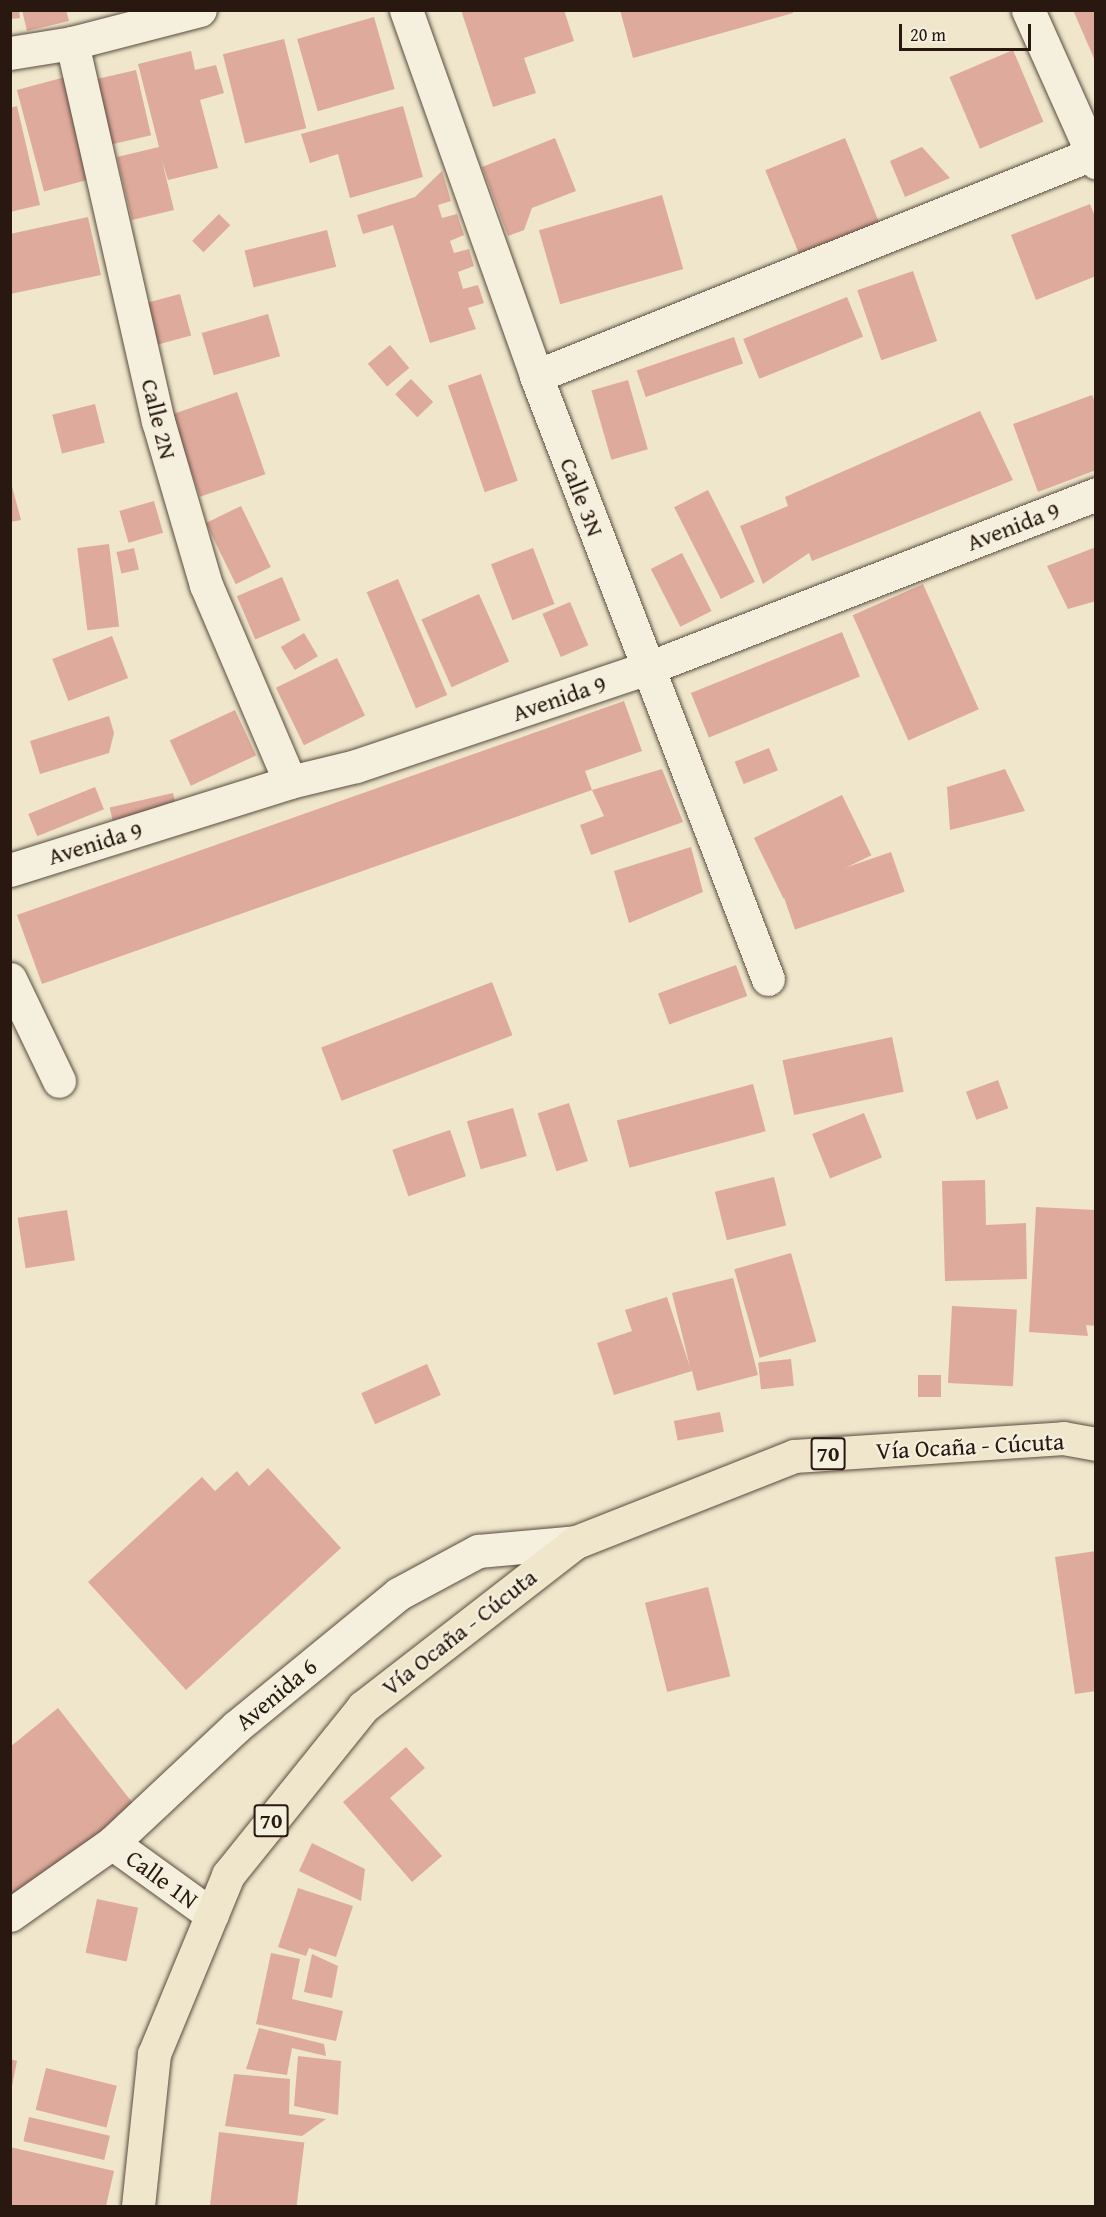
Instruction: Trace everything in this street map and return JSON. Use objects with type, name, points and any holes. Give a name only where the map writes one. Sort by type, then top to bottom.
[{"type":"main road","name":"Vía Ocaña - Cúcuta","points":[[138,2206],[154,2054],[228,1875],[363,1707],[576,1542],[794,1456],[1063,1438],[1095,1444]]},
{"type":"street","points":[[10,54],[72,43],[200,10]]},
{"type":"street","name":"Calle 3N","points":[[406,10],[536,376],[768,979]]},
{"type":"street","points":[[536,376],[1094,158],[1028,10]]},
{"type":"street","name":"Calle 2N","points":[[72,43],[158,421],[206,585],[290,782]]},
{"type":"street","name":"Avenida 9","points":[[10,870],[290,782],[356,766],[648,668],[1095,494]]},
{"type":"street","points":[[10,979],[59,1081]]},
{"type":"street","name":"Avenida 6","points":[[10,1916],[112,1843],[237,1726],[398,1594],[478,1551],[576,1542]]},
{"type":"street","name":"Calle 1N","points":[[112,1843],[212,1915]]},
{"type":"building","points":[[10,10],[19,10],[20,18],[10,19]]},
{"type":"building","points":[[22,10],[66,10],[69,21],[27,31]]},
{"type":"building","points":[[461,10],[564,10],[574,41],[524,58],[536,93],[493,107]]},
{"type":"building","points":[[620,10],[792,10],[793,13],[633,58]]},
{"type":"building","points":[[1073,10],[1096,10],[1096,63]]},
{"type":"building","points":[[374,17],[395,89],[318,111],[297,39]]},
{"type":"building","points":[[284,39],[306,128],[245,144],[223,54]]},
{"type":"building","points":[[1013,50],[1043,122],[980,149],[949,77]]},
{"type":"building","points":[[191,51],[195,70],[216,65],[224,93],[200,100],[218,168],[168,180],[162,161],[174,210],[132,220],[117,157],[159,147],[138,64]]},
{"type":"building","points":[[136,70],[151,135],[112,144],[97,79]]},
{"type":"building","points":[[69,76],[96,177],[44,191],[17,90]]},
{"type":"building","points":[[17,106],[40,205],[10,212],[10,108]]},
{"type":"building","points":[[403,106],[423,177],[350,198],[338,154],[310,163],[301,134]]},
{"type":"building","points":[[555,138],[576,191],[532,208],[524,230],[508,236],[482,167]]},
{"type":"building","points":[[845,138],[879,223],[800,256],[765,170]]},
{"type":"building","points":[[922,147],[950,178],[905,197],[890,161]]},
{"type":"building","points":[[442,171],[451,201],[438,205],[442,218],[457,214],[464,235],[450,241],[454,253],[469,249],[474,266],[458,272],[463,289],[478,285],[484,303],[468,308],[476,329],[430,343],[393,225],[363,234],[357,215],[415,197]]},
{"type":"building","points":[[662,195],[683,269],[560,304],[539,230]]},
{"type":"building","points":[[1090,204],[1096,219],[1096,276],[1036,300],[1011,235]]},
{"type":"building","points":[[219,214],[230,225],[203,252],[192,241]]},
{"type":"building","points":[[88,217],[101,275],[10,294],[10,234]]},
{"type":"building","points":[[327,230],[336,267],[254,287],[245,251]]},
{"type":"building","points":[[913,271],[937,341],[881,360],[857,290]]},
{"type":"building","points":[[180,294],[191,336],[152,346],[141,304]]},
{"type":"building","points":[[847,297],[863,337],[759,379],[743,339]]},
{"type":"building","points":[[268,314],[280,356],[214,375],[202,333]]},
{"type":"building","points":[[734,337],[743,363],[646,397],[637,371]]},
{"type":"building","points":[[390,345],[409,368],[387,387],[368,364]]},
{"type":"building","points":[[481,374],[518,481],[485,492],[448,385]]},
{"type":"building","points":[[411,379],[433,402],[417,417],[395,394]]},
{"type":"building","points":[[628,380],[648,449],[611,460],[591,390]]},
{"type":"building","points":[[237,392],[265,474],[200,497],[172,414]]},
{"type":"building","points":[[1092,395],[1096,404],[1096,470],[1038,492],[1013,424]]},
{"type":"building","points":[[95,404],[105,443],[62,453],[52,415]]},
{"type":"building","points":[[980,411],[1013,480],[812,561],[809,553],[763,584],[740,526],[788,506],[785,497]]},
{"type":"building","points":[[10,479],[21,520],[10,522]]},
{"type":"building","points":[[708,490],[755,582],[721,599],[674,507]]},
{"type":"building","points":[[154,501],[163,533],[128,543],[119,511]]},
{"type":"building","points":[[241,506],[271,567],[236,584],[206,523]]},
{"type":"building","points":[[109,544],[119,626],[87,630],[77,548]]},
{"type":"building","points":[[1096,547],[1096,601],[1068,609],[1047,566]]},
{"type":"building","points":[[134,548],[139,569],[121,573],[116,552]]},
{"type":"building","points":[[533,548],[555,604],[512,620],[491,564]]},
{"type":"building","points":[[682,553],[712,611],[680,627],[651,569]]},
{"type":"building","points":[[282,577],[300,620],[255,639],[237,596]]},
{"type":"building","points":[[398,579],[447,695],[416,708],[367,592]]},
{"type":"building","points":[[923,584],[979,709],[908,740],[853,615]]},
{"type":"building","points":[[479,594],[509,662],[452,687],[421,620]]},
{"type":"building","points":[[570,602],[588,645],[561,657],[542,614]]},
{"type":"building","points":[[842,632],[860,677],[709,738],[691,693]]},
{"type":"building","points":[[304,633],[318,656],[295,670],[281,647]]},
{"type":"building","points":[[112,636],[128,678],[68,701],[52,659]]},
{"type":"building","points":[[337,658],[365,716],[304,745],[276,688]]},
{"type":"building","points":[[624,701],[642,751],[585,771],[592,790],[42,984],[17,915]]},
{"type":"building","points":[[235,710],[256,755],[191,786],[170,740]]},
{"type":"building","points":[[109,716],[114,733],[109,753],[40,774],[30,741]]},
{"type":"building","points":[[769,748],[778,770],[744,784],[735,762]]},
{"type":"building","points":[[662,769],[683,822],[591,855],[580,825],[604,816],[592,790]]},
{"type":"building","points":[[1005,769],[1025,811],[950,830],[947,787]]},
{"type":"building","points":[[95,787],[104,809],[37,836],[28,814]]},
{"type":"building","points":[[173,793],[177,810],[113,824],[110,808]]},
{"type":"building","points":[[842,795],[871,855],[783,898],[754,838]]},
{"type":"building","points":[[691,847],[703,892],[629,923],[614,871]]},
{"type":"building","points":[[891,852],[905,892],[795,929],[781,890]]},
{"type":"building","points":[[736,965],[747,996],[669,1024],[658,993]]},
{"type":"building","points":[[492,982],[512,1035],[342,1101],[321,1048]]},
{"type":"building","points":[[892,1037],[904,1092],[794,1115],[782,1060]]},
{"type":"building","points":[[998,1080],[1008,1108],[976,1120],[966,1092]]},
{"type":"building","points":[[753,1084],[766,1131],[629,1168],[617,1120]]},
{"type":"building","points":[[569,1103],[588,1161],[556,1171],[538,1113]]},
{"type":"building","points":[[513,1108],[527,1156],[481,1169],[467,1121]]},
{"type":"building","points":[[864,1113],[882,1158],[830,1178],[812,1134]]},
{"type":"building","points":[[450,1130],[466,1176],[408,1196],[392,1150]]},
{"type":"building","points":[[774,1177],[786,1226],[727,1240],[715,1192]]},
{"type":"building","points":[[985,1180],[986,1225],[1026,1223],[1027,1279],[945,1281],[942,1181]]},
{"type":"building","points":[[1036,1207],[1096,1210],[1096,1326],[1086,1325],[1088,1336],[1029,1332]]},
{"type":"building","points":[[67,1210],[75,1260],[26,1268],[18,1218]]},
{"type":"building","points":[[791,1253],[816,1341],[760,1358],[734,1269]]},
{"type":"building","points":[[733,1278],[758,1375],[697,1391],[692,1371],[614,1395],[597,1343],[632,1331],[625,1310],[667,1297],[690,1367],[672,1293]]},
{"type":"building","points":[[952,1306],[1017,1309],[1013,1386],[948,1383]]},
{"type":"building","points":[[791,1359],[794,1386],[761,1389],[758,1362]]},
{"type":"building","points":[[427,1364],[441,1395],[375,1424],[361,1393]]},
{"type":"building","points":[[918,1375],[941,1375],[941,1397],[918,1397]]},
{"type":"building","points":[[720,1412],[724,1432],[678,1441],[674,1421]]},
{"type":"building","points":[[268,1468],[341,1548],[186,1690],[88,1582],[202,1477],[215,1491],[237,1471],[249,1486]]},
{"type":"building","points":[[1096,1551],[1096,1691],[1075,1694],[1055,1557]]},
{"type":"building","points":[[708,1587],[730,1676],[667,1692],[645,1603]]},
{"type":"building","points":[[58,1708],[135,1806],[10,1900],[10,1747]]},
{"type":"building","points":[[406,1747],[425,1768],[390,1798],[442,1856],[412,1882],[343,1802]]},
{"type":"building","points":[[312,1843],[365,1869],[361,1901],[299,1871]]},
{"type":"building","points":[[298,1888],[353,1906],[336,1957],[309,1948],[306,1956],[278,1947]]},
{"type":"building","points":[[97,1899],[138,1908],[127,1962],[86,1953]]},
{"type":"building","points":[[271,1953],[300,1959],[292,1999],[343,2011],[336,2041],[256,2024]]},
{"type":"building","points":[[312,1954],[338,1966],[332,1998],[304,1992]]},
{"type":"building","points":[[259,2028],[324,2044],[326,2056],[292,2048],[287,2075],[246,2069]]},
{"type":"building","points":[[298,2056],[341,2061],[338,2115],[294,2106]]},
{"type":"building","points":[[10,2059],[17,2061],[12,2086],[10,2086]]},
{"type":"building","points":[[46,2068],[117,2086],[106,2127],[36,2110]]},
{"type":"building","points":[[234,2074],[290,2079],[289,2114],[326,2119],[302,2136],[225,2126]]},
{"type":"building","points":[[29,2117],[110,2136],[104,2160],[23,2141]]},
{"type":"building","points":[[219,2132],[304,2142],[297,2206],[210,2205]]},
{"type":"building","points":[[10,2147],[114,2171],[106,2206],[10,2206]]}]
